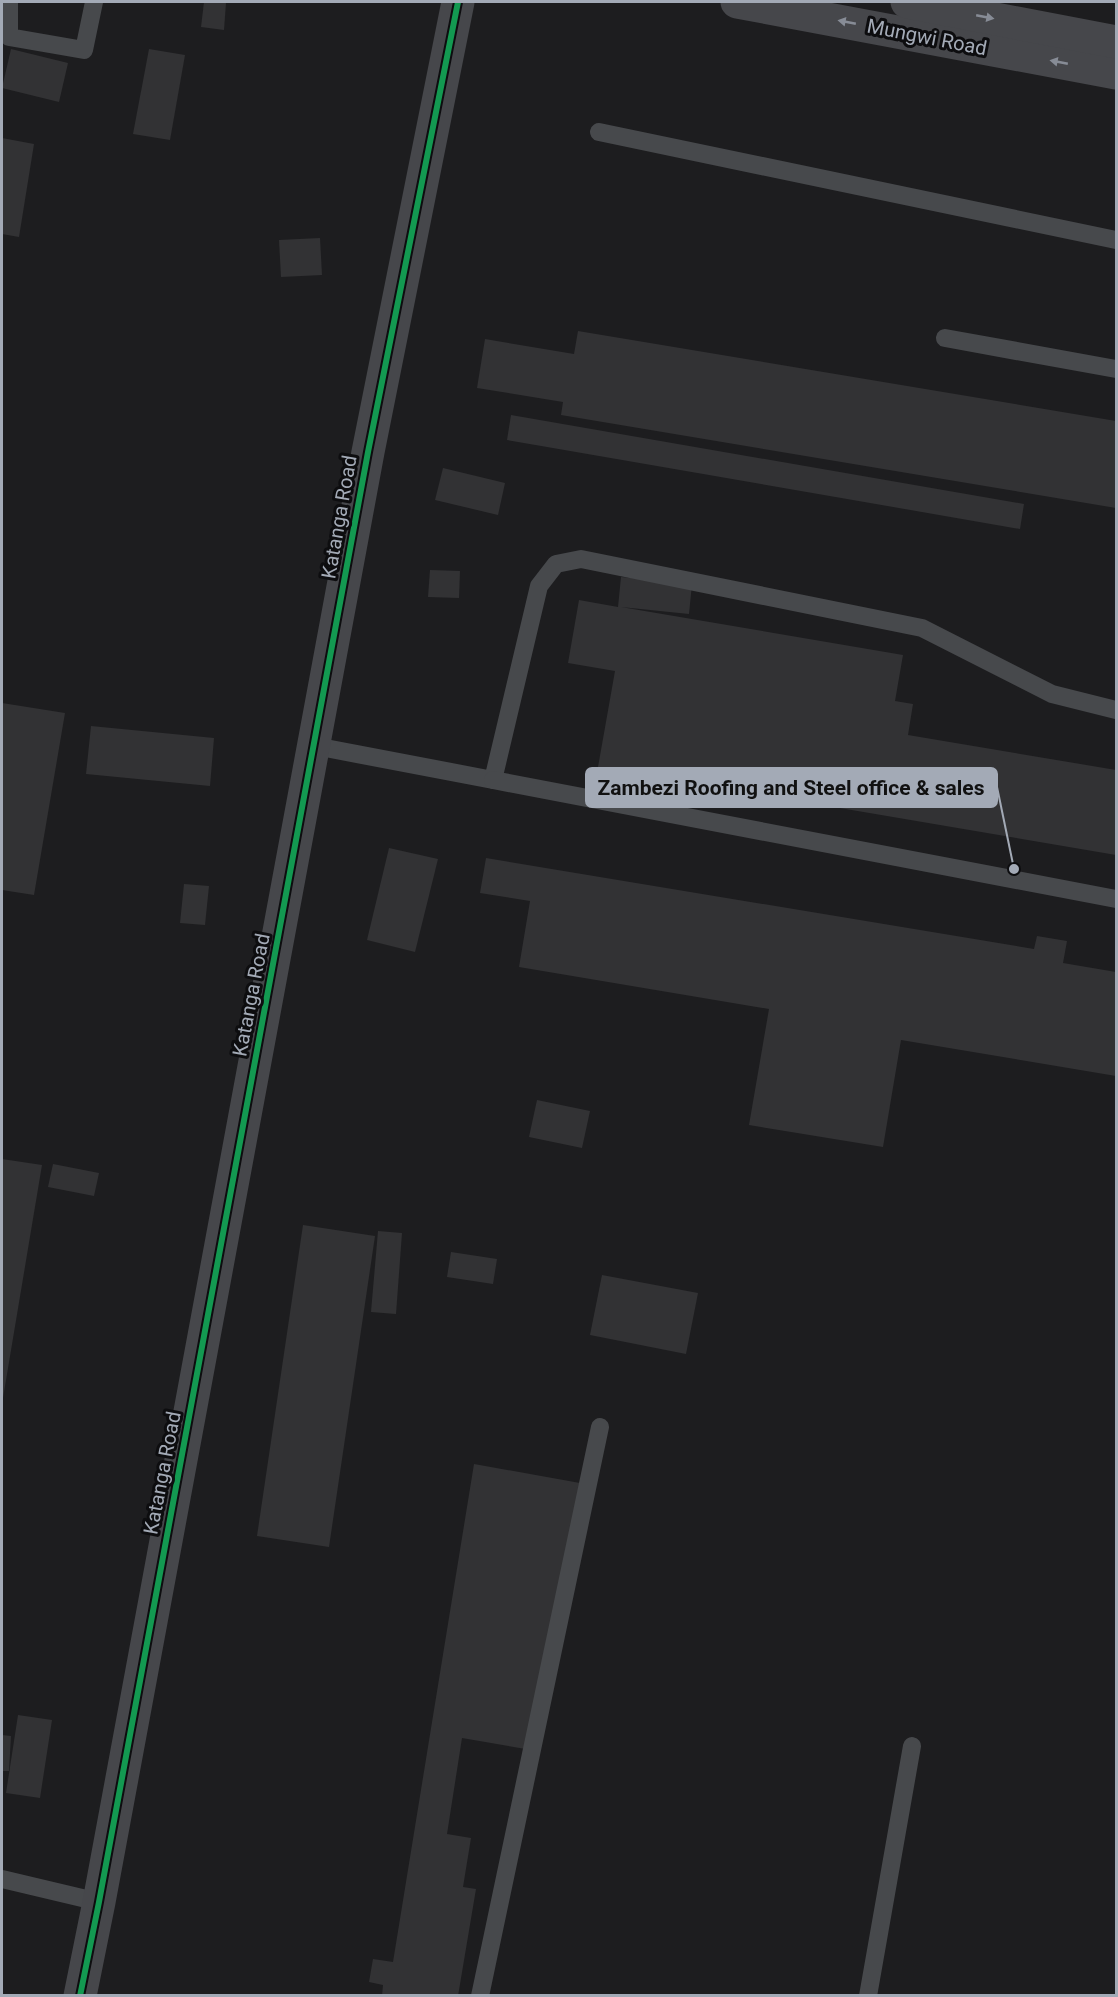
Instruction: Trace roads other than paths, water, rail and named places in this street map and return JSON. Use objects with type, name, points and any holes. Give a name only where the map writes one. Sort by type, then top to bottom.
[{"type":"street","name":"Katanga Road","points":[[80,1995],[315,746],[368,452],[458,2]]},
{"type":"street","name":"Mungwi Road","points":[[737,2],[887,15],[1116,73]]},
{"type":"street","name":"Mungwi Road","points":[[907,2],[1116,42]]},
{"type":"lane","points":[[9,2],[9,37],[84,50],[94,2]]},
{"type":"lane","points":[[599,132],[1116,240]]},
{"type":"lane","points":[[945,338],[1116,369]]},
{"type":"lane","points":[[493,780],[539,586],[556,564],[581,558],[922,628],[1052,694],[1116,710]]},
{"type":"lane","points":[[315,746],[1116,898]]},
{"type":"lane","points":[[480,1995],[600,1427]]},
{"type":"lane","points":[[868,1995],[912,1746]]},
{"type":"lane","points":[[2,1879],[99,1902]]},
{"type":"place","name":"Zambezi Roofing and Steel office & sales","points":[[1014,869]]}]
